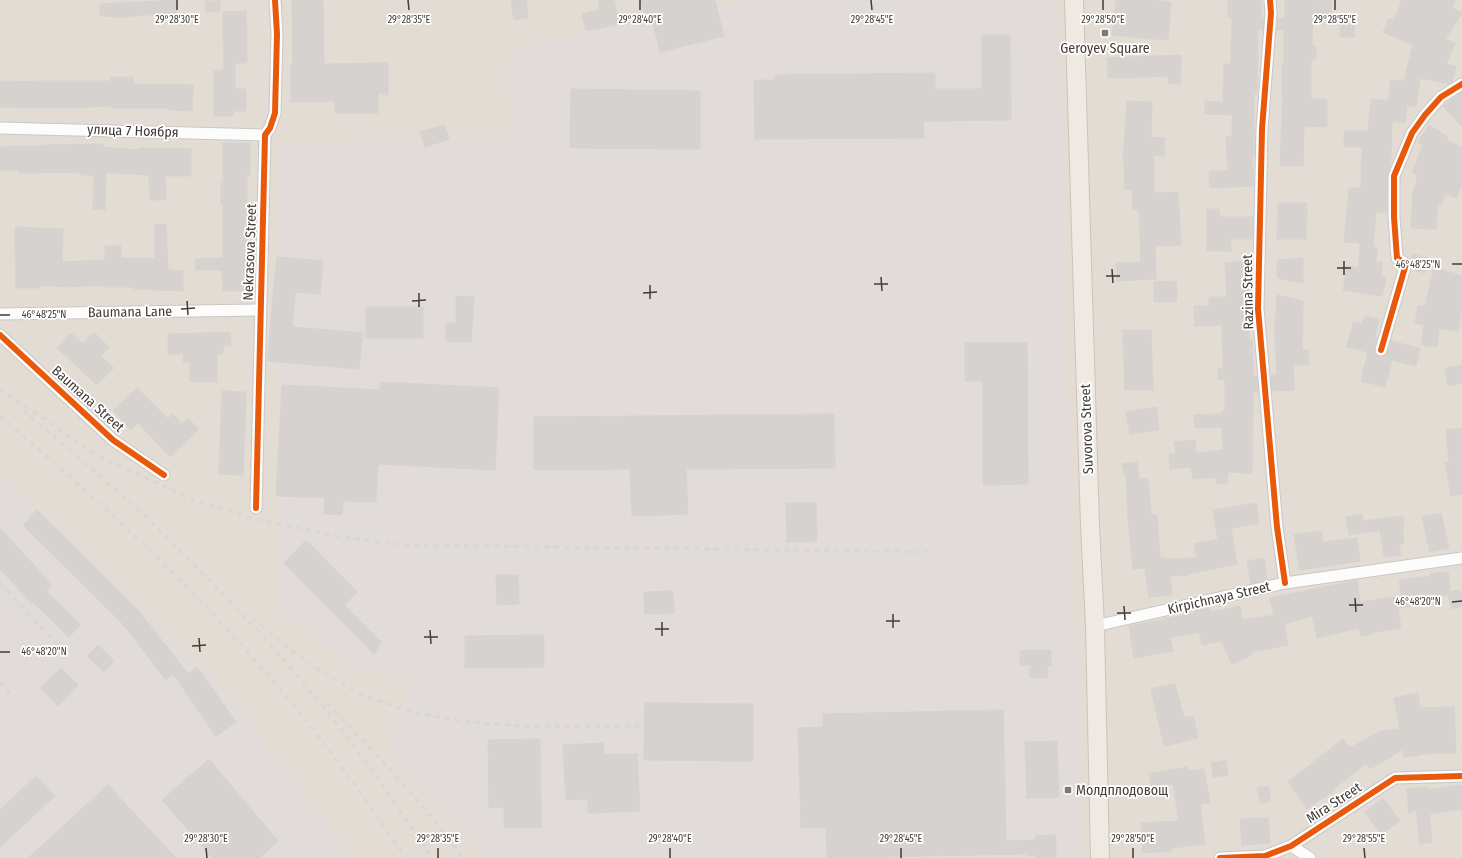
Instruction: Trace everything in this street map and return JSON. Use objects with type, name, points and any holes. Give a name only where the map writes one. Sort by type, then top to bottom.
[{"type":"main road","name":"Suvorova Street","points":[[1074,0],[1090,517],[1095,626],[1100,858]]},
{"type":"street","name":"Nekrasova Street","points":[[256,508],[265,135],[270,128],[276,113],[277,34],[275,0]]},
{"type":"street","name":"Razina Street","points":[[1270,0],[1271,13],[1262,129],[1258,309],[1277,527],[1285,583]]},
{"type":"street","points":[[1381,350],[1406,264],[1398,258],[1394,217],[1394,176],[1412,133],[1425,115],[1441,97],[1462,84]]},
{"type":"street","name":"улица 7 Ноября","points":[[0,128],[265,135]]},
{"type":"street","name":"Baumana Lane","points":[[0,314],[260,310]]},
{"type":"street","name":"Baumana Street","points":[[0,335],[113,440],[164,475]]},
{"type":"street","name":"Kirpichnaya Street","points":[[1095,626],[1285,583],[1462,558]]},
{"type":"street","name":"Mira Street","points":[[1220,858],[1265,857],[1291,846],[1395,778],[1462,776]]},
{"type":"street","points":[[1291,846],[1310,858]]},
{"type":"shaded area","points":[[0,0],[1462,0],[1462,858],[0,858]]},
{"type":"shaded area","points":[[755,0],[1056,0],[1080,858],[488,858],[388,751],[413,680],[359,669],[276,609],[283,143],[512,140],[509,69],[513,50]]},
{"type":"shaded area","points":[[0,476],[211,672],[352,858],[0,858]]},
{"type":"building","points":[[177,0],[177,16],[160,16],[160,14],[121,17],[100,16],[100,4]]},
{"type":"building","points":[[292,0],[323,0],[324,64],[388,63],[388,95],[378,93],[378,113],[335,113],[335,101],[291,102],[291,64],[293,64]]},
{"type":"building","points":[[511,0],[526,0],[528,18],[514,20]]},
{"type":"building","points":[[598,0],[614,0],[619,24],[586,31],[582,14],[600,10]]},
{"type":"building","points":[[641,0],[715,0],[724,36],[660,52],[652,19],[646,20]]},
{"type":"building","points":[[1116,0],[1154,0],[1171,2],[1168,40],[1112,35]]},
{"type":"building","points":[[1228,0],[1261,0],[1261,18],[1264,18],[1263,30],[1258,30],[1257,94],[1254,93],[1254,156],[1252,156],[1254,186],[1210,188],[1209,171],[1228,171],[1226,137],[1232,136],[1232,115],[1205,114],[1205,101],[1223,102],[1224,64],[1231,64],[1232,17],[1228,17]]},
{"type":"building","points":[[1285,0],[1332,1],[1331,14],[1313,13],[1312,46],[1316,46],[1316,59],[1311,59],[1311,99],[1327,99],[1327,127],[1304,126],[1303,166],[1280,166],[1284,30],[1277,30],[1278,18],[1285,18]]},
{"type":"building","points":[[1402,0],[1455,0],[1452,7],[1462,14],[1445,39],[1455,43],[1446,64],[1456,66],[1452,82],[1448,84],[1420,78],[1416,107],[1407,105],[1405,123],[1392,121],[1390,167],[1387,176],[1386,213],[1376,212],[1373,247],[1377,247],[1376,262],[1382,263],[1381,277],[1386,278],[1382,296],[1343,290],[1347,266],[1359,268],[1360,243],[1344,242],[1349,188],[1361,188],[1362,147],[1344,147],[1344,131],[1368,131],[1371,99],[1388,101],[1391,80],[1404,81],[1413,45],[1383,32],[1389,18],[1394,20]]},
{"type":"building","points":[[205,1],[220,1],[220,11],[206,12]]},
{"type":"building","points":[[246,11],[247,63],[235,63],[235,89],[246,89],[246,111],[233,111],[233,116],[214,116],[214,71],[224,70],[223,12]]},
{"type":"building","points":[[1340,24],[1354,24],[1355,37],[1340,37]]},
{"type":"building","points":[[982,35],[1010,35],[1011,120],[923,121],[924,138],[755,139],[754,80],[775,80],[775,75],[935,73],[935,89],[982,89]]},
{"type":"building","points":[[1181,55],[1180,84],[1168,83],[1168,76],[1108,78],[1107,58]]},
{"type":"building","points":[[111,77],[133,77],[133,84],[193,85],[192,111],[169,110],[169,108],[111,108],[111,106],[69,108],[0,107],[0,81],[111,81]]},
{"type":"building","points":[[571,89],[700,91],[700,149],[570,148]]},
{"type":"building","points":[[1462,92],[1462,127],[1443,106]]},
{"type":"building","points":[[1127,101],[1152,102],[1151,137],[1165,138],[1164,156],[1154,155],[1154,193],[1178,192],[1181,245],[1155,246],[1156,279],[1117,281],[1116,263],[1141,262],[1139,209],[1133,209],[1132,189],[1125,189],[1123,161]]},
{"type":"building","points":[[444,125],[449,139],[425,147],[420,132]]},
{"type":"building","points":[[1429,125],[1448,137],[1446,139],[1462,148],[1462,183],[1457,198],[1445,194],[1442,205],[1437,204],[1436,229],[1411,228],[1413,192],[1418,175],[1412,173],[1423,145],[1418,142]]},
{"type":"building","points":[[223,143],[250,143],[250,175],[247,175],[247,245],[245,245],[246,291],[223,291],[222,270],[196,270],[195,259],[223,258],[223,204],[221,204],[221,182],[223,182]]},
{"type":"building","points":[[103,144],[103,147],[139,150],[139,148],[191,149],[191,176],[165,176],[166,200],[150,200],[149,175],[106,172],[105,210],[93,209],[94,175],[80,175],[80,172],[19,173],[19,170],[0,170],[0,147]]},
{"type":"building","points":[[1278,203],[1307,203],[1306,239],[1277,239]]},
{"type":"building","points":[[1207,209],[1219,209],[1220,217],[1253,217],[1253,239],[1230,239],[1231,251],[1207,251]]},
{"type":"building","points":[[155,224],[166,224],[168,270],[183,271],[183,291],[134,289],[134,287],[105,287],[105,285],[68,287],[40,285],[40,288],[16,288],[15,227],[63,229],[62,262],[105,260],[105,246],[121,246],[121,258],[155,259]]},
{"type":"building","points":[[1412,254],[1428,258],[1425,273],[1412,270]]},
{"type":"building","points":[[277,257],[323,261],[320,294],[295,292],[292,327],[363,333],[359,369],[267,361]]},
{"type":"building","points":[[1303,258],[1303,283],[1277,278],[1277,260]]},
{"type":"building","points":[[1249,261],[1251,293],[1249,294],[1249,340],[1252,340],[1253,376],[1257,376],[1258,392],[1253,392],[1252,473],[1228,472],[1227,484],[1216,483],[1217,477],[1193,479],[1191,467],[1170,469],[1169,454],[1176,454],[1174,442],[1195,440],[1196,453],[1223,450],[1222,427],[1195,428],[1194,415],[1222,414],[1222,411],[1225,411],[1225,379],[1218,379],[1218,368],[1223,368],[1222,325],[1195,326],[1194,306],[1209,306],[1209,297],[1227,297],[1225,263]]},
{"type":"building","points":[[1434,267],[1462,276],[1462,306],[1458,331],[1439,329],[1437,347],[1421,345],[1424,325],[1415,323],[1418,306],[1425,307]]},
{"type":"building","points":[[1176,281],[1177,301],[1154,302],[1154,282]]},
{"type":"building","points":[[1277,295],[1303,301],[1302,350],[1308,350],[1309,365],[1293,365],[1294,390],[1272,391],[1271,376],[1277,375],[1275,329]]},
{"type":"building","points":[[456,296],[474,297],[471,342],[446,341],[446,323],[456,323]]},
{"type":"building","points":[[366,307],[423,307],[423,338],[366,338]]},
{"type":"building","points":[[1365,316],[1379,319],[1374,351],[1379,357],[1386,355],[1391,341],[1420,348],[1416,366],[1392,360],[1385,387],[1361,381],[1368,352],[1347,347],[1353,322],[1362,324]]},
{"type":"building","points":[[1123,330],[1151,330],[1153,390],[1125,390]]},
{"type":"building","points":[[94,332],[109,347],[101,356],[114,368],[97,385],[57,348],[71,333],[83,344]]},
{"type":"building","points":[[230,332],[231,346],[223,346],[223,354],[217,354],[217,382],[190,381],[190,362],[183,362],[183,354],[168,354],[168,334]]},
{"type":"building","points":[[965,343],[1027,343],[1028,484],[983,485],[983,381],[965,381]]},
{"type":"building","points":[[1462,365],[1462,383],[1448,386],[1445,368]]},
{"type":"building","points":[[380,382],[499,388],[495,470],[378,464],[376,502],[343,501],[342,515],[324,514],[325,498],[276,496],[282,385],[380,390]]},
{"type":"building","points":[[137,388],[168,419],[173,414],[182,424],[188,418],[199,429],[170,457],[138,423],[131,430],[113,411]]},
{"type":"building","points":[[222,391],[246,392],[243,475],[219,474]]},
{"type":"building","points":[[1156,407],[1159,430],[1130,434],[1126,412]]},
{"type":"building","points":[[834,414],[835,468],[686,469],[688,514],[632,516],[630,469],[534,470],[534,417]]},
{"type":"building","points":[[1462,428],[1462,494],[1451,496],[1445,462],[1449,462],[1446,430]]},
{"type":"building","points":[[1137,462],[1139,479],[1148,479],[1151,515],[1157,515],[1160,558],[1197,558],[1194,544],[1218,539],[1213,510],[1256,503],[1259,523],[1231,528],[1237,564],[1188,575],[1170,576],[1172,595],[1149,597],[1145,568],[1133,569],[1126,476],[1122,464]]},
{"type":"building","points":[[786,503],[816,503],[817,541],[787,542]]},
{"type":"building","points":[[37,510],[139,611],[188,674],[197,667],[236,722],[216,736],[173,674],[166,680],[122,623],[23,525]]},
{"type":"building","points":[[1441,513],[1449,548],[1430,552],[1422,517]]},
{"type":"building","points":[[1362,514],[1363,521],[1403,516],[1404,525],[1402,526],[1404,543],[1399,544],[1401,555],[1384,557],[1380,530],[1349,535],[1346,517]]},
{"type":"building","points":[[0,528],[52,585],[46,591],[81,625],[69,637],[33,602],[32,604],[0,569]]},
{"type":"building","points":[[1321,531],[1323,542],[1357,538],[1360,561],[1300,570],[1294,535]]},
{"type":"building","points":[[306,540],[357,592],[344,605],[381,642],[374,654],[284,563]]},
{"type":"building","points":[[1264,558],[1267,580],[1251,584],[1247,561]]},
{"type":"building","points":[[1448,572],[1450,591],[1460,591],[1462,596],[1462,606],[1452,609],[1448,595],[1422,598],[1423,605],[1398,608],[1401,628],[1361,636],[1359,628],[1317,638],[1312,616],[1284,624],[1288,645],[1251,652],[1252,655],[1232,664],[1221,641],[1202,645],[1199,632],[1170,637],[1173,651],[1134,658],[1129,626],[1195,613],[1195,611],[1210,608],[1211,612],[1240,606],[1243,620],[1274,615],[1270,598],[1357,580],[1360,602],[1401,596],[1399,580],[1431,576],[1430,573]]},
{"type":"building","points":[[496,575],[518,575],[519,604],[497,605]]},
{"type":"building","points":[[673,591],[674,613],[645,614],[644,592]]},
{"type":"building","points":[[544,635],[544,667],[465,668],[465,636]]},
{"type":"building","points":[[98,645],[114,661],[104,672],[87,656]]},
{"type":"building","points":[[1051,650],[1051,666],[1047,666],[1048,677],[1030,678],[1030,665],[1020,665],[1020,651]]},
{"type":"building","points":[[61,668],[78,685],[58,706],[40,688]]},
{"type":"building","points":[[1175,684],[1184,718],[1193,716],[1198,738],[1164,746],[1151,689]]},
{"type":"building","points":[[1418,693],[1420,708],[1454,707],[1456,753],[1421,754],[1404,757],[1404,749],[1370,769],[1366,764],[1331,791],[1332,792],[1307,809],[1288,781],[1343,739],[1350,748],[1380,731],[1400,729],[1394,698]]},
{"type":"building","points":[[645,703],[753,704],[753,761],[644,760]]},
{"type":"building","points":[[1003,710],[1006,841],[1035,840],[1035,836],[1056,835],[1056,858],[1035,858],[1035,855],[1027,856],[1027,854],[827,858],[826,827],[801,828],[798,728],[823,727],[823,714]]},
{"type":"building","points":[[540,739],[541,827],[504,828],[504,807],[489,808],[488,740]]},
{"type":"building","points":[[1057,741],[1059,797],[1027,798],[1025,742]]},
{"type":"building","points":[[603,743],[604,755],[637,754],[640,811],[588,813],[588,799],[566,800],[563,745]]},
{"type":"building","points":[[209,759],[278,841],[260,858],[212,858],[162,800]]},
{"type":"building","points":[[1226,760],[1228,775],[1213,777],[1211,763]]},
{"type":"building","points":[[1187,767],[1188,771],[1204,769],[1210,803],[1200,804],[1205,844],[1171,848],[1171,851],[1143,853],[1141,823],[1179,821],[1173,784],[1152,788],[1149,774]]},
{"type":"building","points":[[36,776],[55,796],[0,847],[0,810]]},
{"type":"building","points":[[108,785],[176,858],[28,858]]},
{"type":"building","points":[[1461,785],[1462,809],[1430,814],[1432,842],[1420,844],[1416,809],[1409,814],[1407,789],[1428,787],[1428,790]]},
{"type":"building","points":[[1268,786],[1271,801],[1261,803],[1257,788]]},
{"type":"building","points":[[1383,798],[1400,821],[1381,834],[1365,812]]},
{"type":"building","points":[[1268,818],[1270,843],[1242,845],[1240,819]]},
{"type":"railway","points":[[0,389],[98,456],[194,500],[251,518],[341,537],[406,545],[936,552]]},
{"type":"railway","points":[[23,410],[138,509],[265,638],[331,716],[381,783],[432,858]]},
{"type":"railway","points":[[0,416],[122,524],[169,569],[226,628],[276,684],[323,742],[406,858]]},
{"type":"railway","points":[[0,583],[66,654]]},
{"type":"railway","points":[[253,618],[297,654],[344,685],[379,701],[416,712],[453,720],[491,724],[530,726],[645,726]]},
{"type":"railway","points":[[0,682],[10,694]]},
{"type":"railway","points":[[327,703],[415,797],[462,858]]},
{"type":"cycle path","points":[[256,508],[265,135],[270,128],[275,113],[277,34],[275,0]]},
{"type":"cycle path","points":[[1270,0],[1271,13],[1262,129],[1258,309],[1277,527],[1285,583]]},
{"type":"cycle path","points":[[1381,350],[1406,264],[1397,258],[1394,217],[1394,176],[1412,133],[1425,115],[1441,97],[1462,84]]},
{"type":"cycle path","points":[[0,335],[113,440],[164,475]]},
{"type":"cycle path","points":[[1220,858],[1265,856],[1291,846],[1395,778],[1462,776]]},
{"type":"place","name":"Geroyev Square","points":[[1105,33]]},
{"type":"place","name":"Молдплодовощ","points":[[1068,790]]}]
